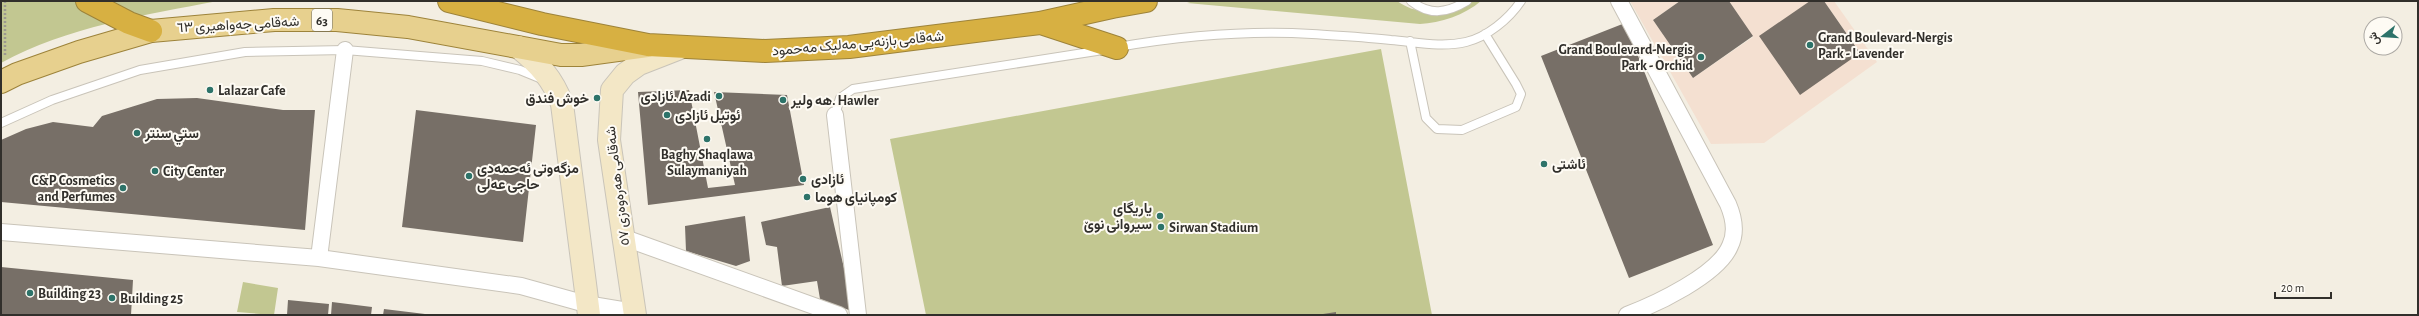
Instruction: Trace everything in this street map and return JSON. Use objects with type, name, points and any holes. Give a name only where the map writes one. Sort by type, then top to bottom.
[{"type":"highway","points":[[87,1],[129,23],[150,31]]},
{"type":"highway","name":"شەقامی بازنەیی مەلیک مەحمود","points":[[449,1],[542,24],[648,45],[680,48],[765,51],[849,47],[1040,22],[1118,4],[1146,1]]},
{"type":"highway","points":[[1040,22],[1117,48]]},
{"type":"main road","name":"شەقامی جەواهیری ٦٣","points":[[3,81],[17,74],[79,52],[150,31],[274,20],[337,20],[408,27],[561,54],[581,55],[648,45]]},
{"type":"street","points":[[1619,1],[1728,204],[1734,225],[1730,246],[1721,259],[1697,278],[1648,311],[1627,315]]},
{"type":"street","points":[[518,47],[541,66],[555,86],[562,104],[588,309]]},
{"type":"street","name":"شەقامی هەرەوەزی ٥٧","points":[[635,314],[622,237],[609,140],[612,90],[625,74],[639,64],[680,48]]},
{"type":"street","points":[[319,258],[345,50]]},
{"type":"street","points":[[834,115],[858,315]]},
{"type":"street","points":[[1,232],[319,258],[521,286],[588,309],[635,314]]},
{"type":"street","points":[[622,237],[839,315]]},
{"type":"lane","points":[[1411,1],[1430,12],[1442,12],[1456,8],[1467,1]]},
{"type":"lane","points":[[834,115],[840,98],[853,89],[1194,36],[1272,32],[1410,42],[1441,46],[1467,42],[1485,34],[1499,25],[1521,1]]},
{"type":"lane","points":[[1410,42],[1426,118],[1437,129],[1462,130],[1516,107],[1520,94],[1516,84],[1485,34]]},
{"type":"lane","points":[[1,123],[52,100],[140,70],[244,52],[313,49],[345,50],[482,61],[520,70],[555,86]]},
{"type":"path","points":[[3,81],[5,1]]},
{"type":"shaded area","points":[[1630,1],[1680,1],[1653,20],[1693,78],[1753,37],[1729,1],[1810,1],[1860,53],[1824,1],[1834,1],[1877,62],[1764,143],[1711,144]]},
{"type":"green space","points":[[1,1],[218,1],[135,17],[79,31],[52,40],[1,63]]},
{"type":"green space","points":[[229,1],[377,1],[381,2]]},
{"type":"green space","points":[[1194,1],[1397,1],[1408,7],[1428,11],[1458,4],[1481,1],[1460,14],[1436,22],[1420,24],[1187,3]]},
{"type":"green space","name":"Sirwan Stadium","points":[[1381,49],[1432,315],[926,315],[890,139]]},
{"type":"green space","points":[[243,282],[278,288],[274,315],[237,312]]},
{"type":"building","name":"Grand Boulevard-Nergis Park - Orchid","points":[[1680,1],[1729,1],[1753,36],[1693,78],[1653,20]]},
{"type":"building","name":"Grand Boulevard-Nergis Park - Lavender","points":[[1810,1],[1824,1],[1860,53],[1800,95],[1759,36]]},
{"type":"building","points":[[1625,23],[1713,245],[1629,278],[1541,56]]},
{"type":"building","points":[[689,90],[708,188],[735,185],[714,92],[787,95],[804,185],[648,205],[638,92]]},
{"type":"building","name":"City Center","points":[[197,98],[283,110],[315,110],[305,230],[1,202],[1,140],[26,129],[53,122],[93,127],[102,116],[157,99]]},
{"type":"building","name":"مزگەوتی ئەحمەدی حاجی عەلی","points":[[416,110],[536,125],[523,242],[402,227]]},
{"type":"building","points":[[830,207],[854,312],[820,299],[817,281],[782,286],[777,247],[766,245],[761,222]]},
{"type":"building","points":[[745,216],[750,261],[736,266],[686,251],[685,226]]},
{"type":"building","points":[[1,267],[133,280],[131,315],[1,315]]},
{"type":"building","points":[[288,300],[329,304],[328,315],[287,315]]},
{"type":"building","points":[[332,302],[372,307],[371,315],[331,315]]},
{"type":"building","points":[[384,309],[425,314],[425,315],[383,315]]},
{"type":"building","points":[[1336,312],[1336,315],[1323,315],[1323,314]]},
{"type":"place","name":"Grand Boulevard-Nergis Park - Lavender","points":[[1810,45]]},
{"type":"place","name":"Grand Boulevard-Nergis Park - Orchid","points":[[1701,57]]},
{"type":"place","name":"Lalazar Cafe","points":[[210,90]]},
{"type":"place","name":"ئازادى. Azadi","points":[[719,96]]},
{"type":"place","name":"خوش فندق","points":[[597,98]]},
{"type":"place","name":"هه ولير. Hawler","points":[[783,100]]},
{"type":"place","name":"ئوتیل ئازادی","points":[[667,115]]},
{"type":"place","name":"ستي سنتر","points":[[137,133]]},
{"type":"place","name":"Baghy Shaqlawa Sulaymaniyah","points":[[707,139]]},
{"type":"place","name":"ئاشتی","points":[[1544,164]]},
{"type":"place","name":"City Center","points":[[155,171]]},
{"type":"place","name":"مزگەوتی ئەحمەدی حاجی عەلی","points":[[469,176]]},
{"type":"place","name":"ئازادی","points":[[803,179]]},
{"type":"place","name":"C&P Cosmetics and Perfumes","points":[[123,188]]},
{"type":"place","name":"کومپانیای هوما","points":[[807,197]]},
{"type":"place","name":"یاریگای سیروانی نوێ","points":[[1160,216]]},
{"type":"place","name":"Sirwan Stadium","points":[[1161,227]]},
{"type":"place","name":"Building 23","points":[[30,293]]},
{"type":"place","name":"Building 25","points":[[112,298]]}]
